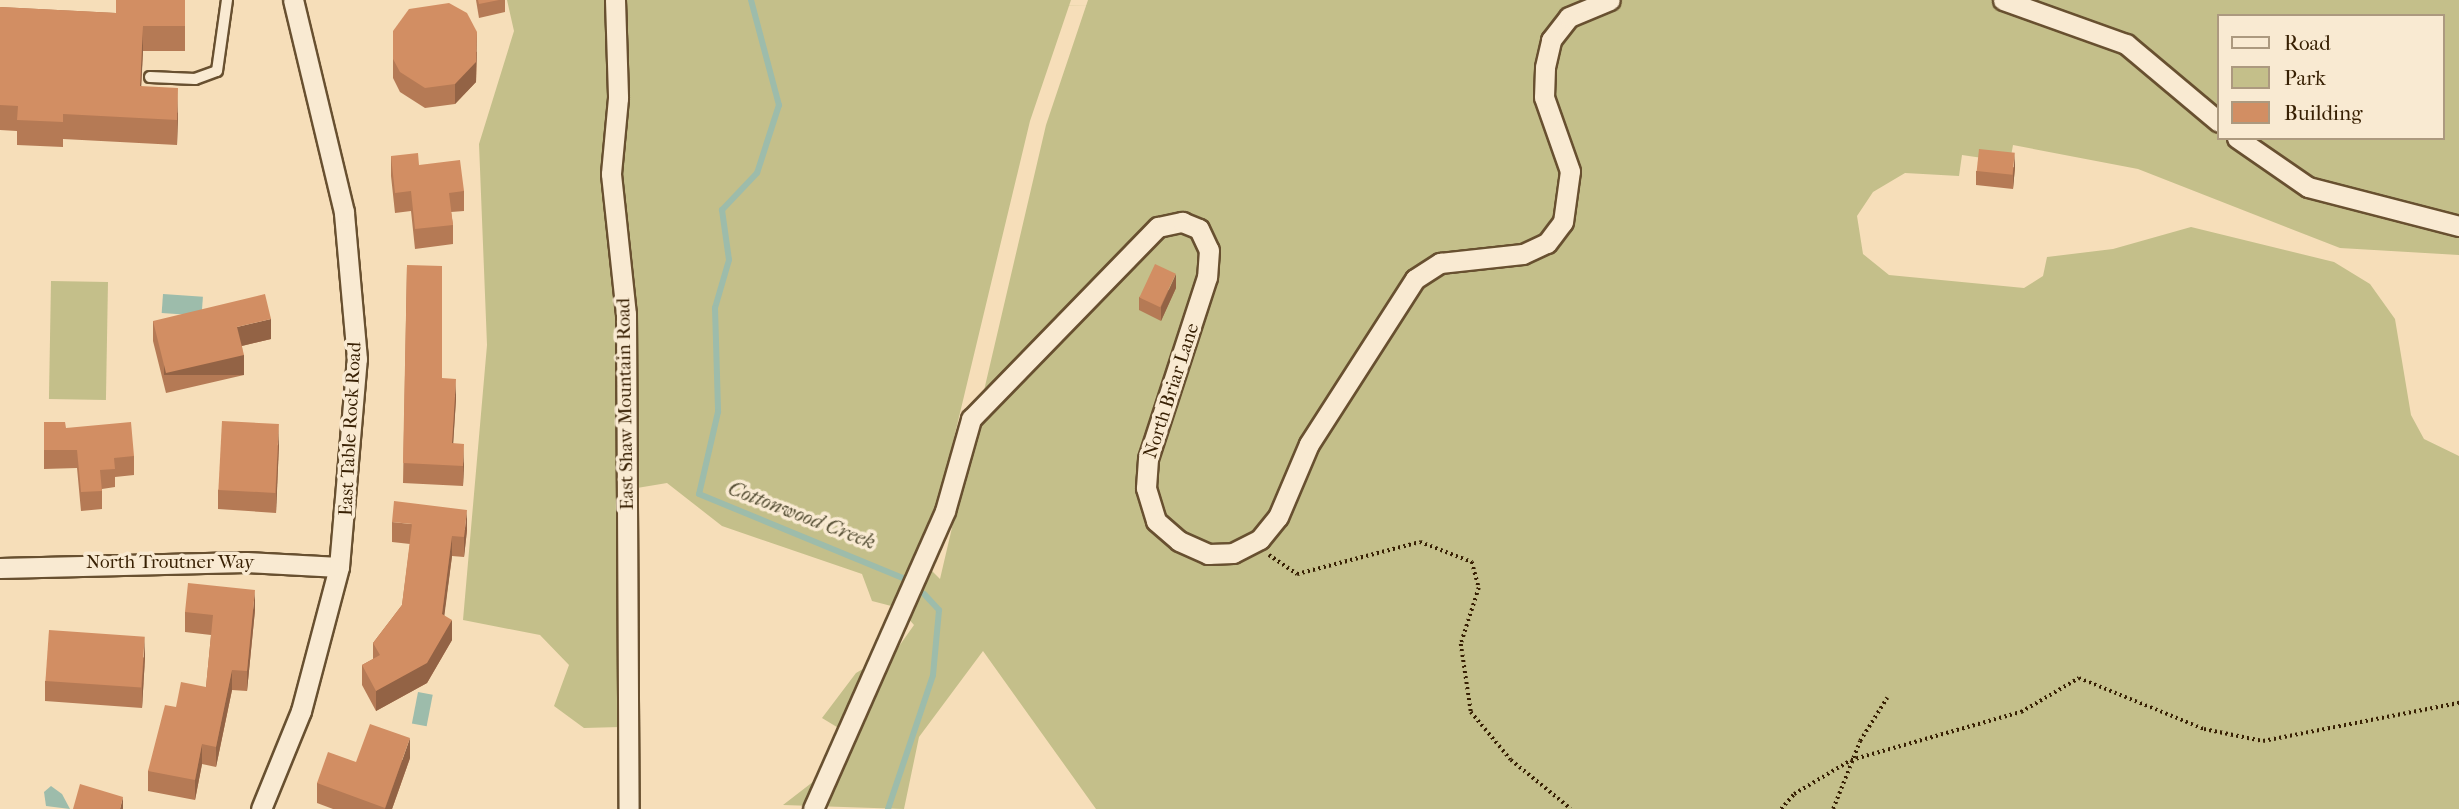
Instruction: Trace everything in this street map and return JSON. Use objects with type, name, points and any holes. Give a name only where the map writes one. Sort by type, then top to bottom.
[{"type":"street","name":"East Table Rock Road","points":[[261,809],[301,711],[340,567],[357,359],[344,212],[293,0]]},
{"type":"street","name":"East Shaw Mountain Road","points":[[615,0],[618,97],[611,174],[626,314],[629,809]]},
{"type":"street","name":"North Briar Lane","points":[[813,809],[945,511],[971,419],[1158,227],[1182,222],[1199,229],[1209,250],[1208,277],[1148,459],[1146,488],[1156,521],[1179,541],[1208,554],[1233,554],[1251,544],[1278,517],[1309,444],[1415,279],[1440,263],[1523,254],[1547,243],[1563,222],[1570,172],[1544,97],[1545,67],[1551,40],[1569,17],[1611,0]]},
{"type":"street","points":[[2003,0],[2126,44],[2218,121]]},
{"type":"street","points":[[2240,140],[2308,187],[2459,226]]},
{"type":"street","name":"North Troutner Way","points":[[0,568],[246,562],[340,567]]},
{"type":"lane","points":[[150,77],[195,79],[217,71],[227,0]]},
{"type":"path","points":[[1251,544],[1297,574],[1420,542],[1472,562],[1479,587],[1461,644],[1471,712],[1511,760],[1571,809]]},
{"type":"path","points":[[1781,809],[1794,794],[1851,760],[2021,712],[2079,678],[2204,729],[2263,741],[2459,703]]},
{"type":"path","points":[[1833,809],[1851,760],[1887,698]]},
{"type":"green space","points":[[507,0],[1071,0],[1030,121],[924,563],[940,579],[1046,125],[1088,0],[2459,0],[2459,255],[2340,248],[2138,169],[2013,145],[2010,162],[1962,155],[1959,176],[1905,173],[1873,192],[1857,216],[1863,254],[1889,275],[2024,288],[2043,276],[2047,257],[2113,249],[2191,227],[2334,262],[2370,284],[2395,319],[2411,415],[2424,439],[2459,456],[2459,809],[1096,809],[983,651],[919,737],[904,809],[783,805],[849,754],[855,738],[822,718],[856,673],[897,649],[914,625],[899,608],[872,601],[862,574],[722,526],[667,483],[619,491],[620,727],[584,728],[554,706],[569,665],[540,635],[463,620],[487,345],[479,144],[514,31]]},
{"type":"green space","points":[[51,281],[108,282],[106,400],[49,399]]},
{"type":"shaded area","points":[[163,294],[203,297],[202,316],[162,313]]},
{"type":"shaded area","points":[[418,692],[433,695],[427,726],[412,723]]},
{"type":"shaded area","points":[[51,786],[62,794],[70,809],[46,806],[44,792]]},
{"type":"building","points":[[116,0],[185,0],[185,26],[143,26],[140,86],[178,88],[177,120],[63,114],[63,122],[17,120],[18,106],[0,105],[0,7],[116,13]]},
{"type":"building","points":[[478,0],[499,0],[479,4]]},
{"type":"building","points":[[449,3],[467,13],[477,32],[476,62],[455,84],[425,88],[400,72],[393,59],[393,31],[409,9]]},
{"type":"building","points":[[1979,149],[2015,153],[2013,175],[1977,171]]},
{"type":"building","points":[[418,153],[419,165],[460,160],[464,191],[449,193],[453,225],[415,229],[411,191],[395,193],[391,156]]},
{"type":"building","points":[[1155,264],[1176,274],[1160,307],[1139,298]]},
{"type":"building","points":[[407,265],[442,266],[442,378],[456,379],[452,443],[464,444],[463,466],[403,463]]},
{"type":"building","points":[[265,294],[271,319],[237,327],[244,355],[166,373],[153,321]]},
{"type":"building","points":[[222,421],[279,424],[275,493],[218,490]]},
{"type":"building","points":[[44,422],[65,422],[66,428],[131,422],[134,456],[114,458],[115,469],[100,470],[102,491],[81,492],[77,450],[44,450]]},
{"type":"building","points":[[394,501],[467,510],[464,537],[452,536],[442,614],[452,620],[427,663],[376,691],[362,665],[380,655],[373,643],[402,605],[412,524],[392,522]]},
{"type":"building","points":[[188,583],[255,590],[247,671],[232,670],[216,747],[202,744],[195,780],[148,771],[165,705],[176,707],[181,682],[206,687],[213,615],[185,612]]},
{"type":"building","points":[[49,630],[145,637],[141,688],[45,681]]},
{"type":"building","points":[[370,724],[410,738],[385,808],[317,783],[328,752],[356,762]]},
{"type":"building","points":[[80,784],[123,797],[120,809],[73,809]]},
{"type":"waterway","name":"Cottonwood Creek","points":[[751,0],[779,105],[757,173],[722,210],[729,260],[715,308],[718,412],[699,494],[905,579]]},
{"type":"waterway","name":"Cottonwood Creek","points":[[888,809],[933,675],[939,610],[924,594]]}]
